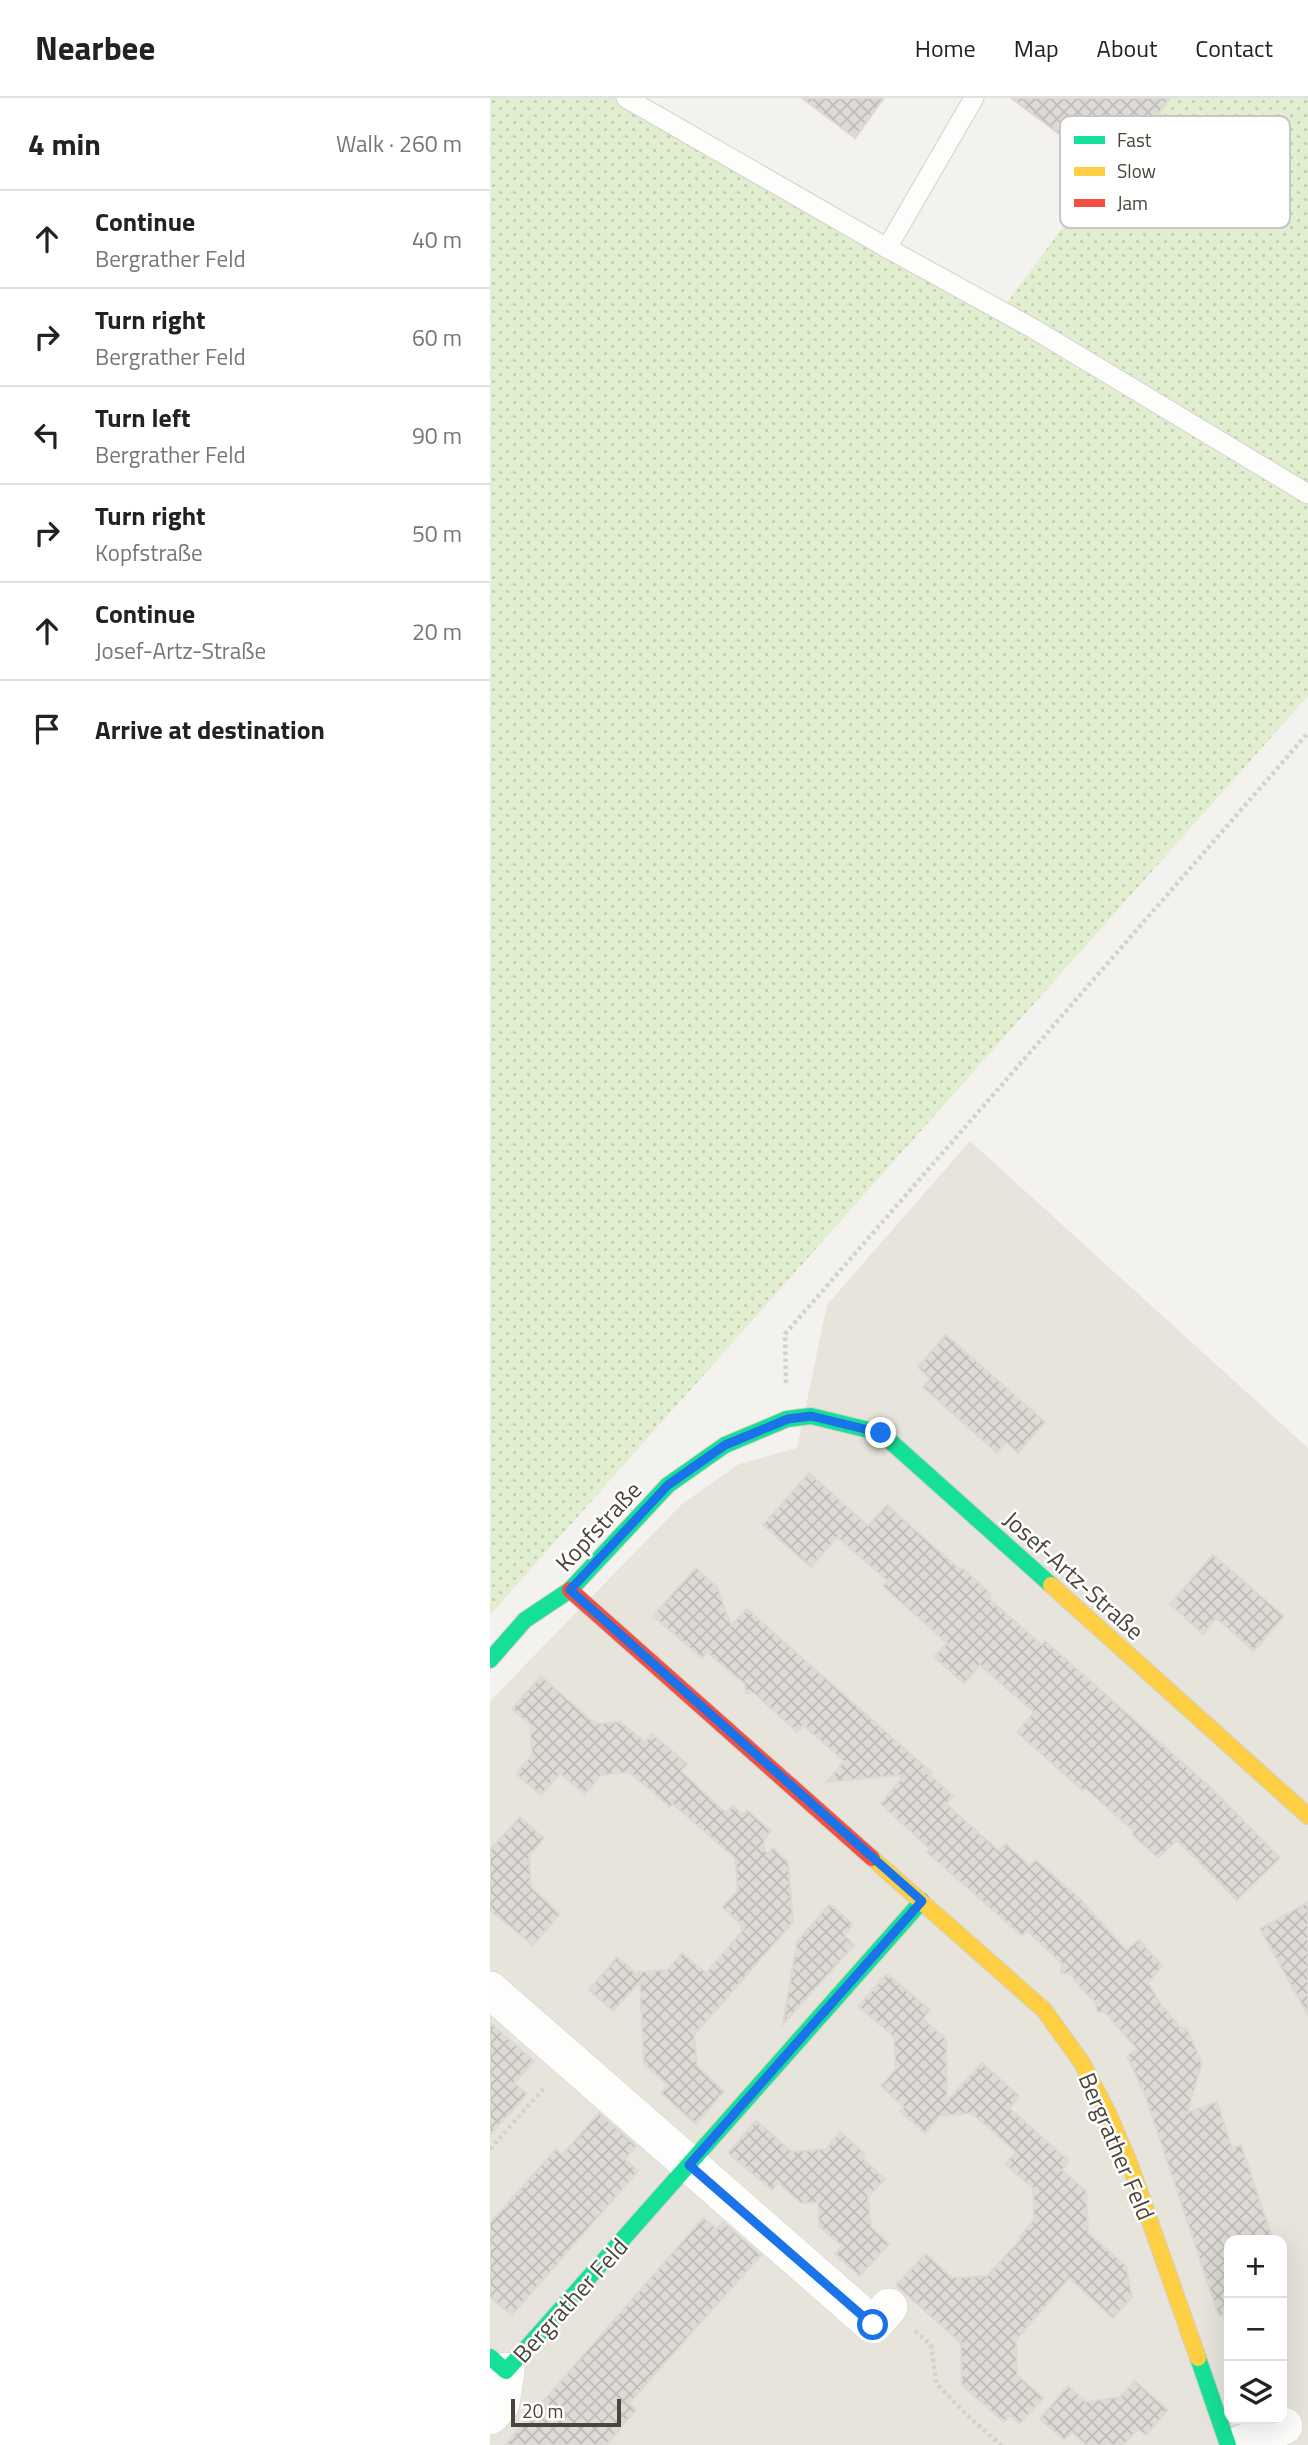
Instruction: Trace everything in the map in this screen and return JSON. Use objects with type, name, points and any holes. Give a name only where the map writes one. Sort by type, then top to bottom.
[{"type":"street","name":"Josef-Artz-Straße","points":[[788,1419],[811,1416],[881,1433],[1308,1816]]},
{"type":"street","name":"Kopfstraße","points":[[490,1660],[526,1620],[570,1590],[668,1485],[725,1445],[788,1419]]},
{"type":"street","name":"Bergrather Feld","points":[[570,1590],[1044,2010],[1082,2063],[1129,2162],[1228,2445]]},
{"type":"street","name":"Bergrather Feld","points":[[490,2416],[501,2404],[498,2364],[689,2165],[922,1901]]},
{"type":"street","points":[[490,1990],[873,2325],[889,2307]]},
{"type":"street","points":[[1239,2445],[1284,2426]]},
{"type":"lane","points":[[626,98],[1034,329],[1308,494]]},
{"type":"lane","points":[[887,248],[974,98]]},
{"type":"path","points":[[788,1419],[785,1334],[1308,733]]},
{"type":"path","points":[[490,2149],[569,2060]]},
{"type":"path","points":[[889,2307],[931,2345],[936,2383],[1001,2445]]},
{"type":"shaded area","points":[[970,1141],[1308,1448],[1308,2445],[490,2445],[490,1701],[682,1504],[739,1464],[797,1448],[827,1305]]},
{"type":"green space","points":[[490,98],[646,98],[1006,304],[1062,228],[1290,228],[1290,116],[1145,116],[1158,98],[1308,98],[1308,696],[490,1615]]},
{"type":"building","points":[[802,98],[884,98],[855,138]]},
{"type":"building","points":[[1011,98],[1170,98],[1156,116],[1060,116],[1060,135]]},
{"type":"building","points":[[946,1335],[1045,1422],[1018,1453],[1006,1442],[997,1453],[923,1387],[930,1379],[918,1367]]},
{"type":"building","points":[[809,1473],[868,1526],[887,1505],[991,1594],[988,1598],[1042,1645],[1045,1641],[1210,1787],[1280,1858],[1237,1900],[1177,1840],[1158,1858],[1132,1834],[1134,1831],[1085,1788],[1083,1791],[1017,1732],[1034,1712],[980,1665],[964,1683],[934,1657],[947,1643],[883,1586],[888,1581],[837,1537],[811,1567],[763,1525]]},
{"type":"building","points":[[1213,1555],[1284,1616],[1254,1651],[1216,1618],[1203,1634],[1170,1604]]},
{"type":"building","points":[[696,1568],[717,1587],[731,1626],[747,1609],[932,1773],[927,1773],[953,1796],[946,1804],[999,1851],[1006,1844],[1030,1866],[1036,1860],[1081,1900],[1126,1950],[1139,1940],[1162,1966],[1148,1983],[1162,2006],[1180,2027],[1187,2029],[1202,2063],[1187,2113],[1217,2102],[1232,2148],[1241,2145],[1271,2235],[1224,2235],[1224,2315],[1219,2316],[1145,2095],[1127,2056],[1137,2049],[1105,2012],[1097,2012],[1096,2003],[1070,1974],[1061,1973],[1062,1964],[1027,1930],[1022,1936],[927,1852],[930,1849],[881,1804],[904,1775],[827,1782],[844,1761],[803,1725],[797,1732],[754,1693],[746,1693],[745,1684],[707,1652],[702,1658],[653,1616]]},
{"type":"building","points":[[541,1676],[595,1724],[620,1722],[645,1742],[652,1734],[687,1764],[681,1771],[726,1813],[733,1806],[743,1815],[747,1810],[771,1831],[764,1840],[764,1850],[768,1853],[773,1848],[788,1862],[793,1922],[694,2035],[697,2066],[724,2091],[696,2124],[661,2093],[668,2085],[644,2064],[640,1982],[613,2011],[589,1990],[617,1957],[639,1976],[639,1972],[668,1970],[682,1953],[706,1973],[744,1929],[741,1929],[741,1924],[722,1907],[738,1890],[735,1858],[673,1804],[670,1807],[629,1772],[601,1775],[585,1794],[560,1773],[541,1795],[516,1774],[532,1755],[530,1724],[512,1709]]},
{"type":"building","points":[[520,1817],[544,1838],[529,1856],[531,1887],[560,1914],[533,1945],[490,1910],[490,1850]]},
{"type":"building","points":[[1308,1902],[1308,2015],[1260,1929]]},
{"type":"building","points":[[830,1904],[853,1924],[844,1935],[854,1945],[783,2024],[797,1942]]},
{"type":"building","points":[[887,1974],[930,2010],[923,2019],[946,2039],[947,2101],[982,2063],[1019,2096],[1009,2108],[1069,2161],[1062,2170],[1086,2191],[1088,2233],[1126,2266],[1132,2297],[1113,2318],[1069,2278],[1016,2340],[1017,2375],[1043,2398],[1020,2424],[1010,2415],[1004,2422],[962,2385],[961,2343],[896,2285],[926,2254],[952,2278],[987,2276],[1021,2239],[1019,2238],[1034,2220],[1033,2188],[1005,2164],[1016,2152],[990,2129],[971,2113],[939,2116],[925,2133],[900,2111],[904,2107],[881,2086],[896,2069],[894,2037],[858,2006]]},
{"type":"building","points":[[490,2023],[534,2061],[514,2083],[527,2094],[490,2135]]},
{"type":"building","points":[[599,2113],[636,2146],[625,2159],[638,2171],[512,2315],[490,2297],[490,2223],[556,2149],[562,2155]]},
{"type":"building","points":[[756,2121],[792,2152],[826,2149],[840,2132],[865,2154],[862,2158],[885,2179],[868,2197],[871,2227],[889,2244],[860,2276],[835,2254],[842,2246],[819,2226],[818,2202],[801,2203],[778,2183],[772,2190],[728,2153]]},
{"type":"building","points":[[703,2218],[717,2229],[723,2222],[761,2255],[629,2403],[636,2410],[606,2445],[505,2445]]},
{"type":"building","points":[[1135,2381],[1168,2410],[1146,2435],[1138,2429],[1123,2445],[1086,2445],[1072,2432],[1064,2440],[1040,2419],[1068,2386],[1086,2402],[1120,2397]]},
{"type":"traffic: fast","points":[[490,1660],[525,1620],[570,1590],[668,1485],[725,1445],[787,1419],[811,1416],[881,1433],[1051,1585]]},
{"type":"traffic: fast","points":[[490,2357],[506,2371],[922,1901]]},
{"type":"traffic: fast","points":[[1198,2358],[1228,2445]]},
{"type":"traffic: slow","points":[[1051,1585],[1308,1816]]},
{"type":"traffic: slow","points":[[872,1858],[1044,2010],[1082,2063],[1129,2162],[1198,2358]]},
{"type":"traffic: jam","points":[[570,1590],[872,1858]]},
{"type":"route","points":[[873,2325],[689,2165],[922,1901],[570,1590],[668,1485],[725,1445],[788,1419],[811,1416],[881,1433]]}]
